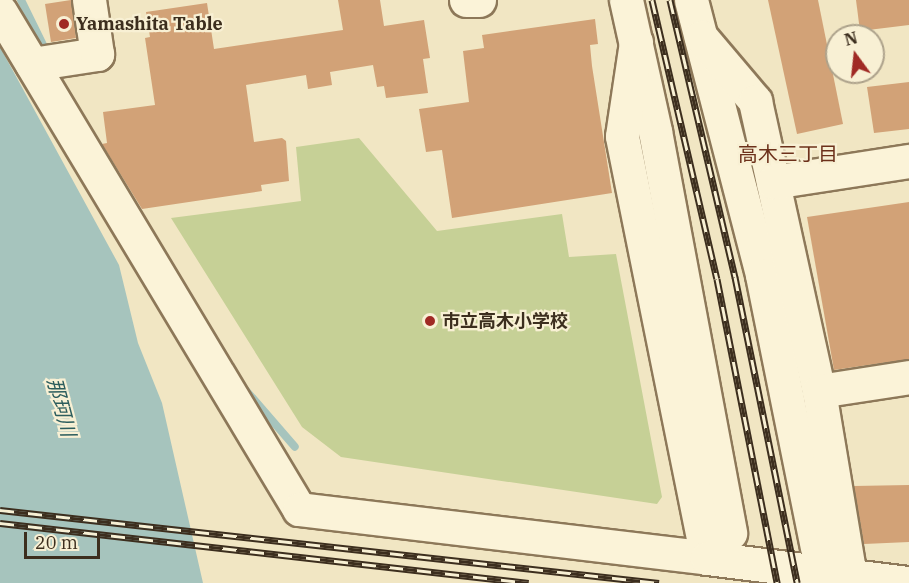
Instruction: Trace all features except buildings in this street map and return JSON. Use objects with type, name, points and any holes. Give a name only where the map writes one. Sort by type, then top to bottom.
[{"type":"street","points":[[32,64],[97,54],[89,0]]},
{"type":"street","points":[[466,0],[479,0]]},
{"type":"street","points":[[626,0],[730,533]]},
{"type":"street","points":[[692,0],[762,275],[817,546]]},
{"type":"street","points":[[0,11],[299,509],[909,583]]},
{"type":"street","points":[[701,37],[756,102],[819,392],[850,577]]},
{"type":"street","points":[[636,42],[622,136],[707,558]]},
{"type":"street","points":[[773,182],[909,161]]},
{"type":"street","points":[[819,392],[909,377]]},
{"type":"green space","points":[[359,138],[437,231],[562,214],[569,257],[616,254],[662,497],[657,504],[341,457],[302,427],[171,218],[301,201],[296,147]]},
{"type":"water","name":"那珂川","points":[[0,47],[119,265],[138,343],[162,403],[203,583],[0,583]]},
{"type":"waterway","points":[[21,0],[48,55]]},
{"type":"waterway","points":[[243,387],[295,447]]},
{"type":"railway","points":[[652,0],[717,279],[777,583]]},
{"type":"railway","points":[[670,0],[735,277],[797,583]]},
{"type":"railway","points":[[0,510],[659,583]]},
{"type":"railway","points":[[0,523],[529,583]]},
{"type":"place","name":"Yamashita Table","points":[[64,24]]},
{"type":"place","name":"市立高木小学校","points":[[430,321]]},
{"type":"district","name":"高木三丁目","points":[[788,153]]}]
